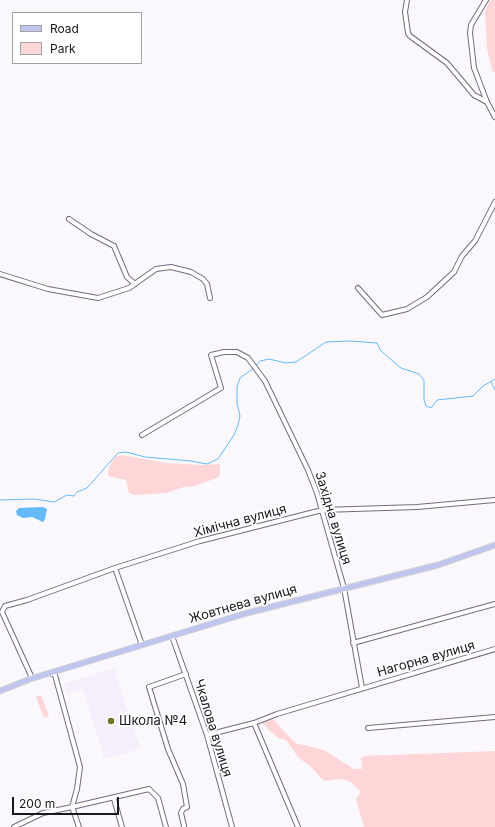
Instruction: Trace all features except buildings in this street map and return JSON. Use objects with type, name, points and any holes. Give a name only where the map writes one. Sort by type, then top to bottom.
[{"type":"main road","name":"Жовтнева вулиця","points":[[0,691],[32,678],[253,611],[438,565],[495,545]]},
{"type":"street","points":[[407,0],[405,12],[410,36],[447,63],[474,95],[488,102]]},
{"type":"street","points":[[486,0],[471,25],[470,33],[474,68],[495,118]]},
{"type":"street","points":[[358,288],[382,315],[407,309],[427,297],[454,272],[462,256],[475,241],[495,202]]},
{"type":"street","points":[[69,219],[91,234],[114,246],[127,277],[135,284]]},
{"type":"street","points":[[0,274],[48,289],[98,298],[122,291],[156,269],[171,267],[191,272],[203,279],[208,284],[210,298]]},
{"type":"street","name":"Західна вулиця","points":[[142,435],[220,388],[211,355],[224,352],[237,352],[248,358],[265,381],[308,470],[322,510],[344,588],[362,688]]},
{"type":"street","name":"Хімічна вулиця","points":[[32,678],[2,612],[5,606],[27,600],[115,568],[200,541],[322,510],[417,507],[495,500]]},
{"type":"street","points":[[115,568],[142,645]]},
{"type":"street","points":[[353,643],[495,604]]},
{"type":"street","name":"Чкалова вулиця","points":[[172,636],[207,735],[232,827]]},
{"type":"street","name":"Нагорна вулиця","points":[[207,735],[254,723],[277,714],[495,649]]},
{"type":"street","points":[[51,673],[55,675],[80,767],[72,807],[79,827]]},
{"type":"street","points":[[184,826],[181,813],[182,809],[187,807],[183,784],[168,749],[149,687],[186,674]]},
{"type":"street","points":[[368,728],[495,717]]},
{"type":"street","points":[[254,723],[298,827]]},
{"type":"street","points":[[14,827],[43,813],[114,799],[149,790],[158,798],[166,827]]},
{"type":"street","points":[[114,799],[122,827]]},
{"type":"shaded area","name":"Школа №4","points":[[114,668],[140,749],[104,759],[83,689],[67,694],[64,684]]},
{"type":"green space","points":[[490,0],[495,0],[495,72],[492,71],[487,48],[485,12]]},
{"type":"green space","points":[[122,455],[166,463],[202,465],[220,464],[220,473],[219,477],[195,486],[184,487],[166,493],[134,495],[129,493],[126,480],[108,476],[109,467],[115,457]]},
{"type":"green space","points":[[41,695],[49,716],[44,718],[36,697]]},
{"type":"green space","points":[[272,718],[295,743],[324,750],[354,769],[362,769],[361,758],[364,756],[495,751],[495,827],[364,827],[356,799],[361,792],[351,782],[345,780],[340,779],[324,781],[311,767],[298,757],[286,740],[278,738],[262,722]]},
{"type":"water","points":[[43,507],[47,509],[43,522],[32,517],[23,518],[17,515],[16,511],[19,508]]},
{"type":"waterway","points":[[256,366],[260,361],[269,359],[286,363],[296,362],[326,342],[349,341],[377,343],[381,351],[401,368],[419,374],[424,380],[424,400],[426,406],[431,408],[437,400],[473,396],[483,386],[495,379]]},
{"type":"waterway","points":[[0,500],[34,499],[54,502],[67,495],[74,496],[77,492],[87,488],[118,453],[126,452],[145,457],[207,464],[218,459],[234,435],[238,425],[240,416],[237,403],[237,387],[240,378],[254,368]]},
{"type":"waterway","points":[[491,382],[495,390]]},
{"type":"place","name":"Школа №4","points":[[111,721]]}]
